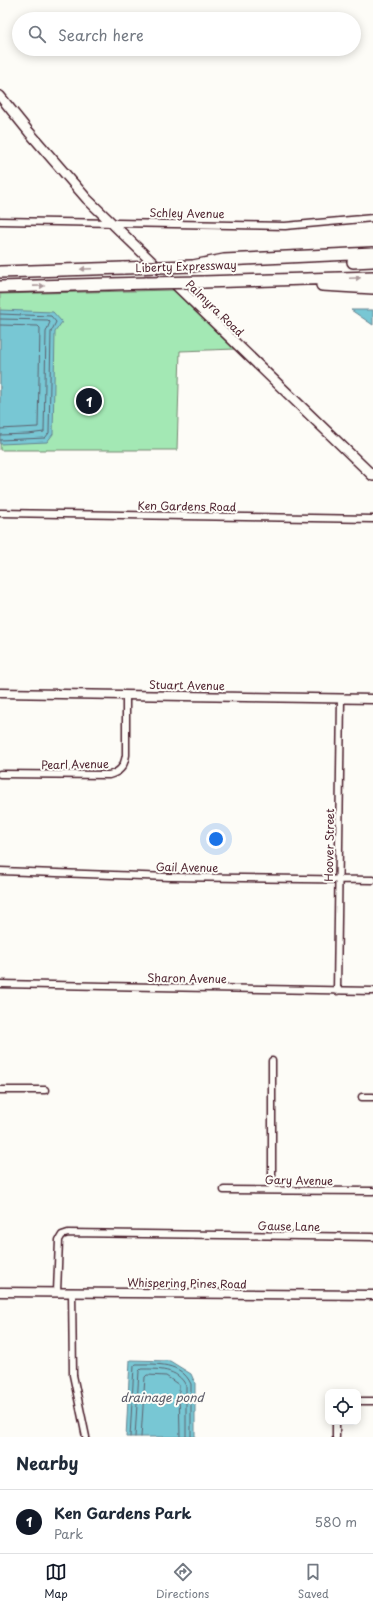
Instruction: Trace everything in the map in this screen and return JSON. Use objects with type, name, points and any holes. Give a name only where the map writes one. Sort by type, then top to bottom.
[{"type":"highway","points":[[332,259],[373,254]]},
{"type":"highway","points":[[332,259],[373,261]]},
{"type":"highway","name":"Liberty Expressway","points":[[0,272],[193,266],[227,263],[332,259]]},
{"type":"highway","points":[[338,282],[373,277]]},
{"type":"highway","name":"Liberty Expressway","points":[[0,287],[249,281],[338,282]]},
{"type":"highway","points":[[338,282],[373,288]]},
{"type":"main road","name":"Palmyra Road","points":[[0,96],[29,132],[87,198],[373,476]]},
{"type":"street","name":"Schley Avenue","points":[[0,221],[285,226],[373,218]]},
{"type":"street","name":"Ken Gardens Road","points":[[0,513],[373,519]]},
{"type":"street","name":"Stuart Avenue","points":[[0,693],[373,699]]},
{"type":"street","name":"Pearl Avenue","points":[[0,774],[109,775],[118,771],[124,764],[126,755],[126,695]]},
{"type":"street","name":"Hoover Street","points":[[337,991],[341,699]]},
{"type":"street","name":"Gail Avenue","points":[[0,871],[170,877],[373,880]]},
{"type":"street","name":"Sharon Avenue","points":[[0,984],[373,991]]},
{"type":"street","points":[[272,1061],[272,1190]]},
{"type":"street","points":[[0,1090],[45,1090]]},
{"type":"street","points":[[362,1097],[373,1097]]},
{"type":"street","name":"Gary Avenue","points":[[224,1190],[373,1191]]},
{"type":"street","name":"Gause Lane","points":[[57,1292],[59,1240],[62,1235],[68,1233],[373,1237]]},
{"type":"street","name":"Whispering Pines Road","points":[[0,1292],[373,1295]]},
{"type":"street","points":[[72,1292],[73,1375],[86,1437]]},
{"type":"street","points":[[361,1401],[373,1401]]},
{"type":"street","points":[[336,1425],[336,1437]]},
{"type":"green space","points":[[174,290],[236,349],[180,351],[177,450],[0,450],[0,294]]},
{"type":"water","points":[[0,310],[53,312],[62,322],[55,332],[53,434],[47,442],[0,444]]},
{"type":"water","points":[[351,310],[373,310],[373,325]]},
{"type":"water","name":"drainage pond","points":[[130,1360],[170,1361],[191,1374],[195,1383],[195,1437],[126,1437]]},
{"type":"place","name":"Ken Gardens Park","points":[[89,401]]}]
